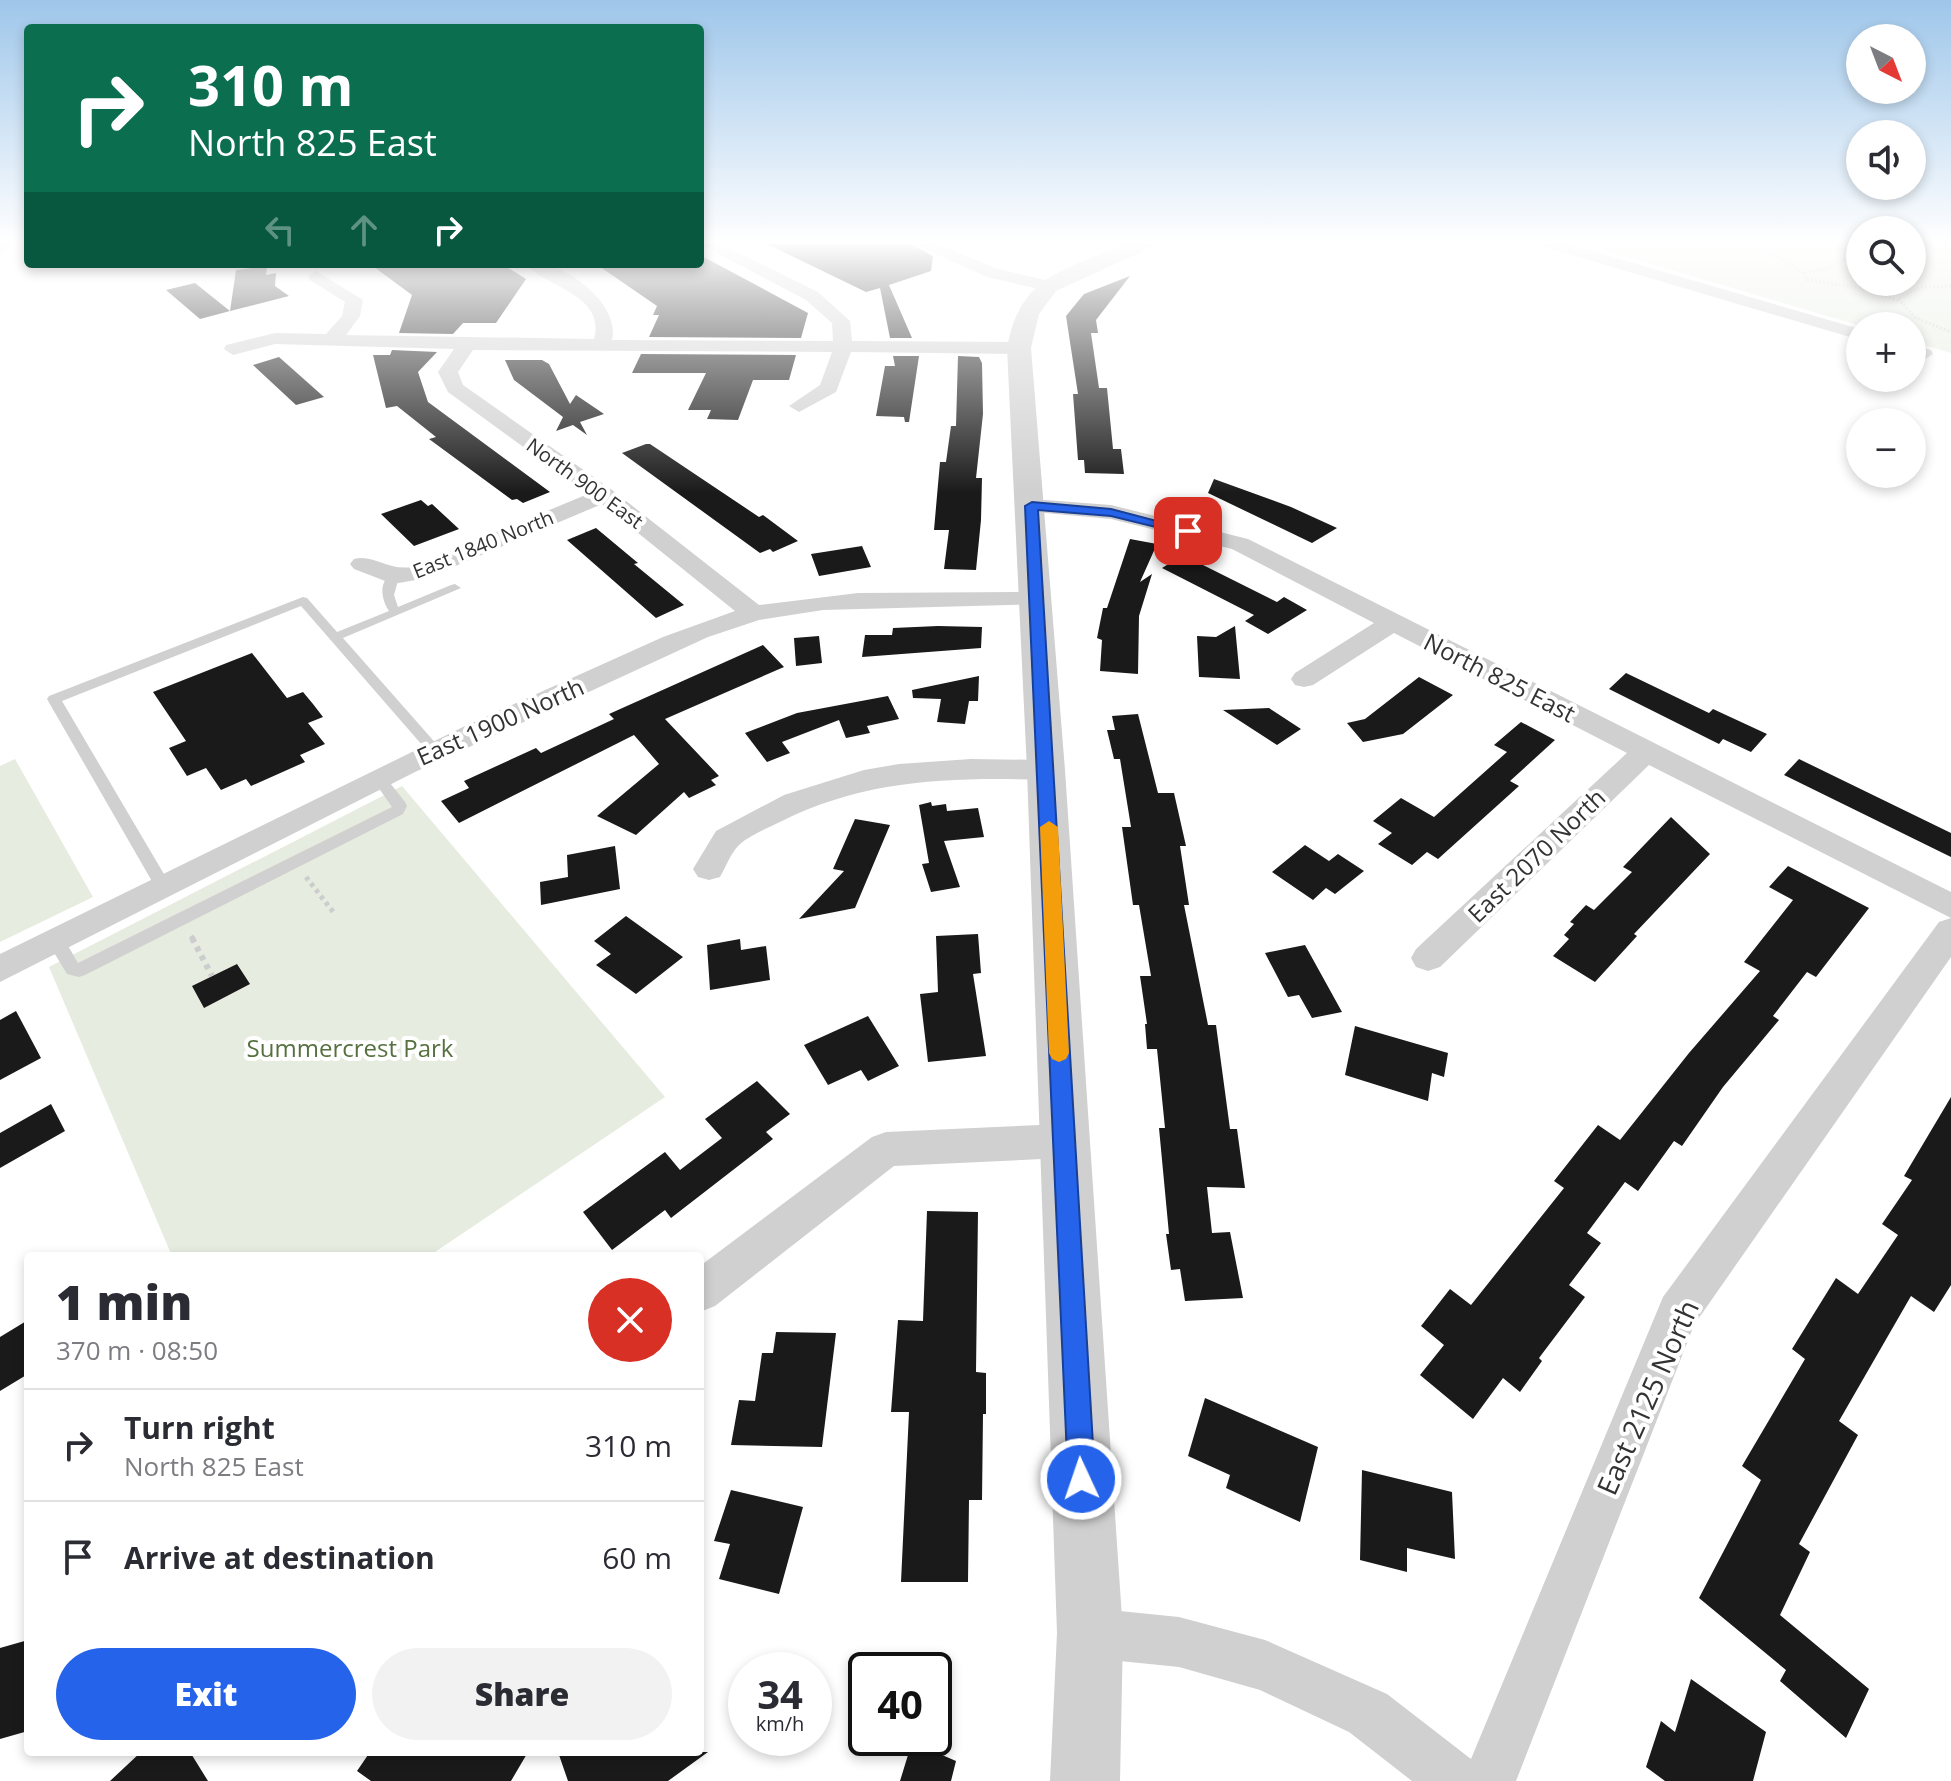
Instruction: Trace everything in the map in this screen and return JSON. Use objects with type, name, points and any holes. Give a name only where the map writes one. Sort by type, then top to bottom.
[{"type":"street","points":[[332,339],[343,327]]},
{"type":"street","points":[[602,344],[606,335],[605,327]]},
{"type":"street","points":[[799,406],[829,388],[843,347],[841,327]]},
{"type":"street","points":[[1022,327],[1019,348],[1032,506],[1090,1633],[1085,1781]]},
{"type":"street","points":[[233,349],[275,338],[467,344],[1019,348]]},
{"type":"street","name":"North 900 East","points":[[467,344],[448,372],[455,388],[604,495],[754,614]]},
{"type":"street","name":"East 1840 North","points":[[362,564],[393,577],[418,573],[604,495]]},
{"type":"street","name":"North 825 East","points":[[1032,506],[1111,512],[1240,544],[1951,906]]},
{"type":"street","name":"East 1900 North","points":[[0,969],[378,777],[684,638],[754,614],[848,601],[1036,599]]},
{"type":"street","points":[[1304,679],[1393,622]]},
{"type":"street","name":"East 2070 North","points":[[1428,958],[1645,752]]},
{"type":"street","points":[[709,869],[725,839],[770,813],[834,788],[885,775],[954,766],[1046,770]]},
{"type":"street","name":"East 2125 North","points":[[1489,1781],[1678,1312],[1951,931]]},
{"type":"street","points":[[704,1289],[886,1149],[1063,1141]]},
{"type":"street","points":[[1090,1633],[1179,1642],[1265,1666],[1368,1713],[1455,1781]]},
{"type":"lane","points":[[393,577],[386,594],[396,612]]},
{"type":"lane","points":[[335,637],[455,588]]},
{"type":"lane","points":[[163,886],[54,699],[303,601],[434,750]]},
{"type":"lane","points":[[55,941],[73,969],[79,970],[398,810],[400,806],[378,777]]},
{"type":"path","points":[[303,873],[334,913]]},
{"type":"path","points":[[188,932],[199,947],[212,976]]},
{"type":"green space","points":[[1926,327],[1951,327],[1951,353],[1926,345]]},
{"type":"green space","points":[[15,759],[93,897],[0,942],[0,766]]},
{"type":"green space","name":"Summercrest Park","points":[[402,786],[665,1097],[435,1252],[170,1252],[49,967]]},
{"type":"building","points":[[401,327],[459,327],[453,334],[399,333]]},
{"type":"building","points":[[653,327],[804,327],[801,338],[649,337]]},
{"type":"building","points":[[888,327],[907,327],[912,338],[890,338]]},
{"type":"building","points":[[1068,327],[1097,327],[1098,333],[1091,333],[1099,388],[1107,388],[1113,449],[1121,449],[1124,474],[1085,473],[1084,460],[1078,460],[1073,394],[1078,394]]},
{"type":"building","points":[[392,350],[437,352],[418,372],[428,402],[550,492],[523,503],[512,500],[429,439],[436,437],[397,406],[386,408],[373,355],[390,355]]},
{"type":"building","points":[[641,354],[796,355],[789,380],[753,380],[738,420],[707,419],[711,410],[688,410],[706,373],[632,373]]},
{"type":"building","points":[[893,356],[919,356],[909,422],[905,422],[904,417],[876,416],[885,366],[895,366]]},
{"type":"building","points":[[958,356],[979,357],[982,363],[983,414],[976,478],[982,478],[981,520],[976,570],[944,569],[949,530],[934,530],[940,462],[946,462],[951,426],[956,426]]},
{"type":"building","points":[[279,357],[324,397],[296,405],[253,365]]},
{"type":"building","points":[[505,360],[542,360],[549,364],[570,404],[576,395],[604,414],[580,422],[587,435],[573,425],[556,431],[563,417],[514,380]]},
{"type":"building","points":[[646,444],[759,517],[763,515],[798,541],[773,552],[770,549],[760,553],[622,453]]},
{"type":"building","points":[[1214,479],[1291,507],[1337,528],[1312,543],[1208,493]]},
{"type":"building","points":[[421,500],[428,506],[432,504],[459,529],[414,546],[381,514]]},
{"type":"building","points":[[596,528],[684,605],[656,618],[567,540]]},
{"type":"building","points":[[1130,539],[1157,544],[1140,582],[1152,574],[1139,616],[1138,674],[1100,671],[1102,640],[1097,638],[1103,608],[1107,608]]},
{"type":"building","points":[[862,546],[871,567],[819,576],[811,554]]},
{"type":"building","points":[[1183,555],[1277,602],[1284,597],[1307,610],[1268,634],[1245,621],[1254,615],[1162,568]]},
{"type":"building","points":[[1235,626],[1240,679],[1199,677],[1197,636],[1216,637]]},
{"type":"building","points":[[982,627],[981,648],[862,657],[865,635],[892,635],[893,628]]},
{"type":"building","points":[[819,636],[822,663],[796,666],[794,638]]},
{"type":"building","points":[[763,645],[784,667],[665,719],[719,776],[711,780],[716,785],[689,798],[684,792],[636,835],[597,816],[659,764],[634,735],[459,823],[441,801],[469,788],[464,781],[536,748],[541,753],[614,719],[609,714]]},
{"type":"building","points":[[252,653],[287,698],[303,692],[313,704],[323,717],[308,723],[325,744],[300,755],[305,762],[251,786],[246,779],[221,790],[206,768],[187,776],[169,748],[186,741],[153,692]]},
{"type":"building","points":[[1626,673],[1709,713],[1713,709],[1767,734],[1751,752],[1723,739],[1719,744],[1609,689]]},
{"type":"building","points":[[979,676],[978,701],[969,701],[965,724],[937,722],[941,699],[913,698],[912,690]]},
{"type":"building","points":[[1419,677],[1453,695],[1403,734],[1363,742],[1347,723],[1365,719]]},
{"type":"building","points":[[888,696],[899,719],[867,726],[870,733],[846,738],[839,720],[782,742],[790,753],[767,762],[745,733],[797,713]]},
{"type":"building","points":[[1269,708],[1301,729],[1277,745],[1223,710]]},
{"type":"building","points":[[1138,714],[1158,793],[1174,793],[1186,846],[1180,846],[1189,905],[1184,905],[1208,1025],[1216,1025],[1230,1129],[1237,1129],[1245,1188],[1207,1187],[1212,1233],[1230,1232],[1243,1298],[1185,1301],[1180,1269],[1171,1270],[1159,1128],[1165,1128],[1157,1049],[1147,1049],[1140,976],[1151,976],[1139,905],[1133,905],[1122,827],[1131,827],[1120,759],[1114,759],[1107,730],[1115,730],[1112,716]]},
{"type":"building","points":[[1521,722],[1555,740],[1510,781],[1519,786],[1438,859],[1427,852],[1412,865],[1378,844],[1392,833],[1373,821],[1401,798],[1434,817],[1507,752],[1494,745]]},
{"type":"building","points":[[1799,759],[1951,833],[1951,857],[1784,775]]},
{"type":"building","points":[[931,802],[932,806],[946,804],[947,811],[978,808],[984,837],[944,841],[960,887],[931,892],[922,864],[929,863],[919,805]]},
{"type":"building","points":[[1671,817],[1710,854],[1634,934],[1637,936],[1595,982],[1553,956],[1569,939],[1564,935],[1574,924],[1570,922],[1586,905],[1594,910],[1632,872],[1623,867]]},
{"type":"building","points":[[855,819],[890,825],[855,908],[799,919],[844,871],[833,869]]},
{"type":"building","points":[[1305,845],[1329,861],[1338,854],[1364,871],[1335,894],[1326,888],[1313,900],[1272,872]]},
{"type":"building","points":[[615,846],[620,889],[541,905],[540,882],[568,877],[567,855]]},
{"type":"building","points":[[1788,866],[1869,908],[1816,977],[1807,972],[1773,1016],[1779,1020],[1723,1087],[1682,1146],[1674,1141],[1638,1191],[1625,1182],[1587,1233],[1601,1243],[1569,1285],[1585,1297],[1539,1358],[1542,1361],[1520,1392],[1503,1378],[1473,1419],[1420,1375],[1444,1345],[1421,1326],[1450,1289],[1471,1305],[1564,1188],[1554,1181],[1598,1125],[1620,1140],[1760,971],[1744,962],[1793,900],[1769,887]]},
{"type":"building","points":[[626,916],[683,957],[636,994],[596,965],[611,954],[594,941]]},
{"type":"building","points":[[978,934],[981,973],[973,974],[986,1056],[928,1062],[920,994],[938,992],[936,936]]},
{"type":"building","points":[[740,939],[741,950],[766,946],[770,980],[710,990],[707,945]]},
{"type":"building","points":[[1305,945],[1342,1012],[1312,1018],[1299,995],[1288,997],[1265,953]]},
{"type":"building","points":[[237,964],[250,984],[204,1008],[192,986]]},
{"type":"building","points":[[16,1011],[41,1058],[0,1080],[0,1020]]},
{"type":"building","points":[[868,1016],[899,1066],[868,1081],[861,1070],[828,1085],[804,1045]]},
{"type":"building","points":[[1355,1026],[1448,1053],[1444,1077],[1432,1073],[1428,1101],[1345,1075]]},
{"type":"building","points":[[757,1081],[790,1114],[766,1132],[773,1139],[671,1218],[665,1210],[612,1250],[583,1212],[665,1152],[680,1170],[722,1138],[705,1119]]},
{"type":"building","points":[[1951,1097],[1951,1285],[1934,1312],[1911,1296],[1839,1421],[1858,1435],[1799,1544],[1810,1552],[1780,1615],[1869,1689],[1846,1738],[1780,1681],[1786,1670],[1699,1598],[1761,1480],[1742,1466],[1805,1359],[1792,1349],[1836,1278],[1858,1294],[1898,1235],[1882,1224],[1912,1180],[1904,1176]]},
{"type":"building","points":[[51,1104],[65,1131],[0,1168],[0,1133]]},
{"type":"building","points":[[927,1211],[978,1212],[976,1372],[986,1373],[986,1414],[983,1414],[982,1500],[969,1500],[968,1582],[901,1582],[909,1412],[891,1412],[898,1320],[923,1321]]},
{"type":"building","points":[[24,1322],[24,1376],[0,1391],[0,1337]]},
{"type":"building","points":[[776,1332],[836,1333],[822,1447],[731,1445],[739,1400],[755,1401],[762,1353],[773,1353]]},
{"type":"building","points":[[1205,1398],[1318,1447],[1300,1522],[1226,1488],[1230,1475],[1188,1456]]},
{"type":"building","points":[[1362,1470],[1452,1492],[1455,1559],[1407,1548],[1407,1572],[1360,1560]]},
{"type":"building","points":[[731,1490],[803,1507],[779,1594],[719,1579],[730,1544],[714,1541]]},
{"type":"building","points":[[24,1641],[24,1732],[0,1739],[0,1648]]},
{"type":"building","points":[[1691,1679],[1766,1732],[1753,1781],[1665,1781],[1646,1767],[1661,1721],[1675,1732]]},
{"type":"building","points":[[137,1756],[192,1756],[208,1781],[110,1781]]},
{"type":"building","points":[[367,1756],[526,1756],[511,1781],[371,1781],[357,1771]]},
{"type":"building","points":[[559,1756],[702,1756],[668,1781],[568,1781]]},
{"type":"building","points":[[908,1756],[944,1756],[956,1761],[951,1781],[900,1781]]},
{"type":"slow traffic","points":[[1049,827],[1059,1053]]},
{"type":"route","points":[[1081,1479],[1032,506],[1111,512],[1188,531]]}]
